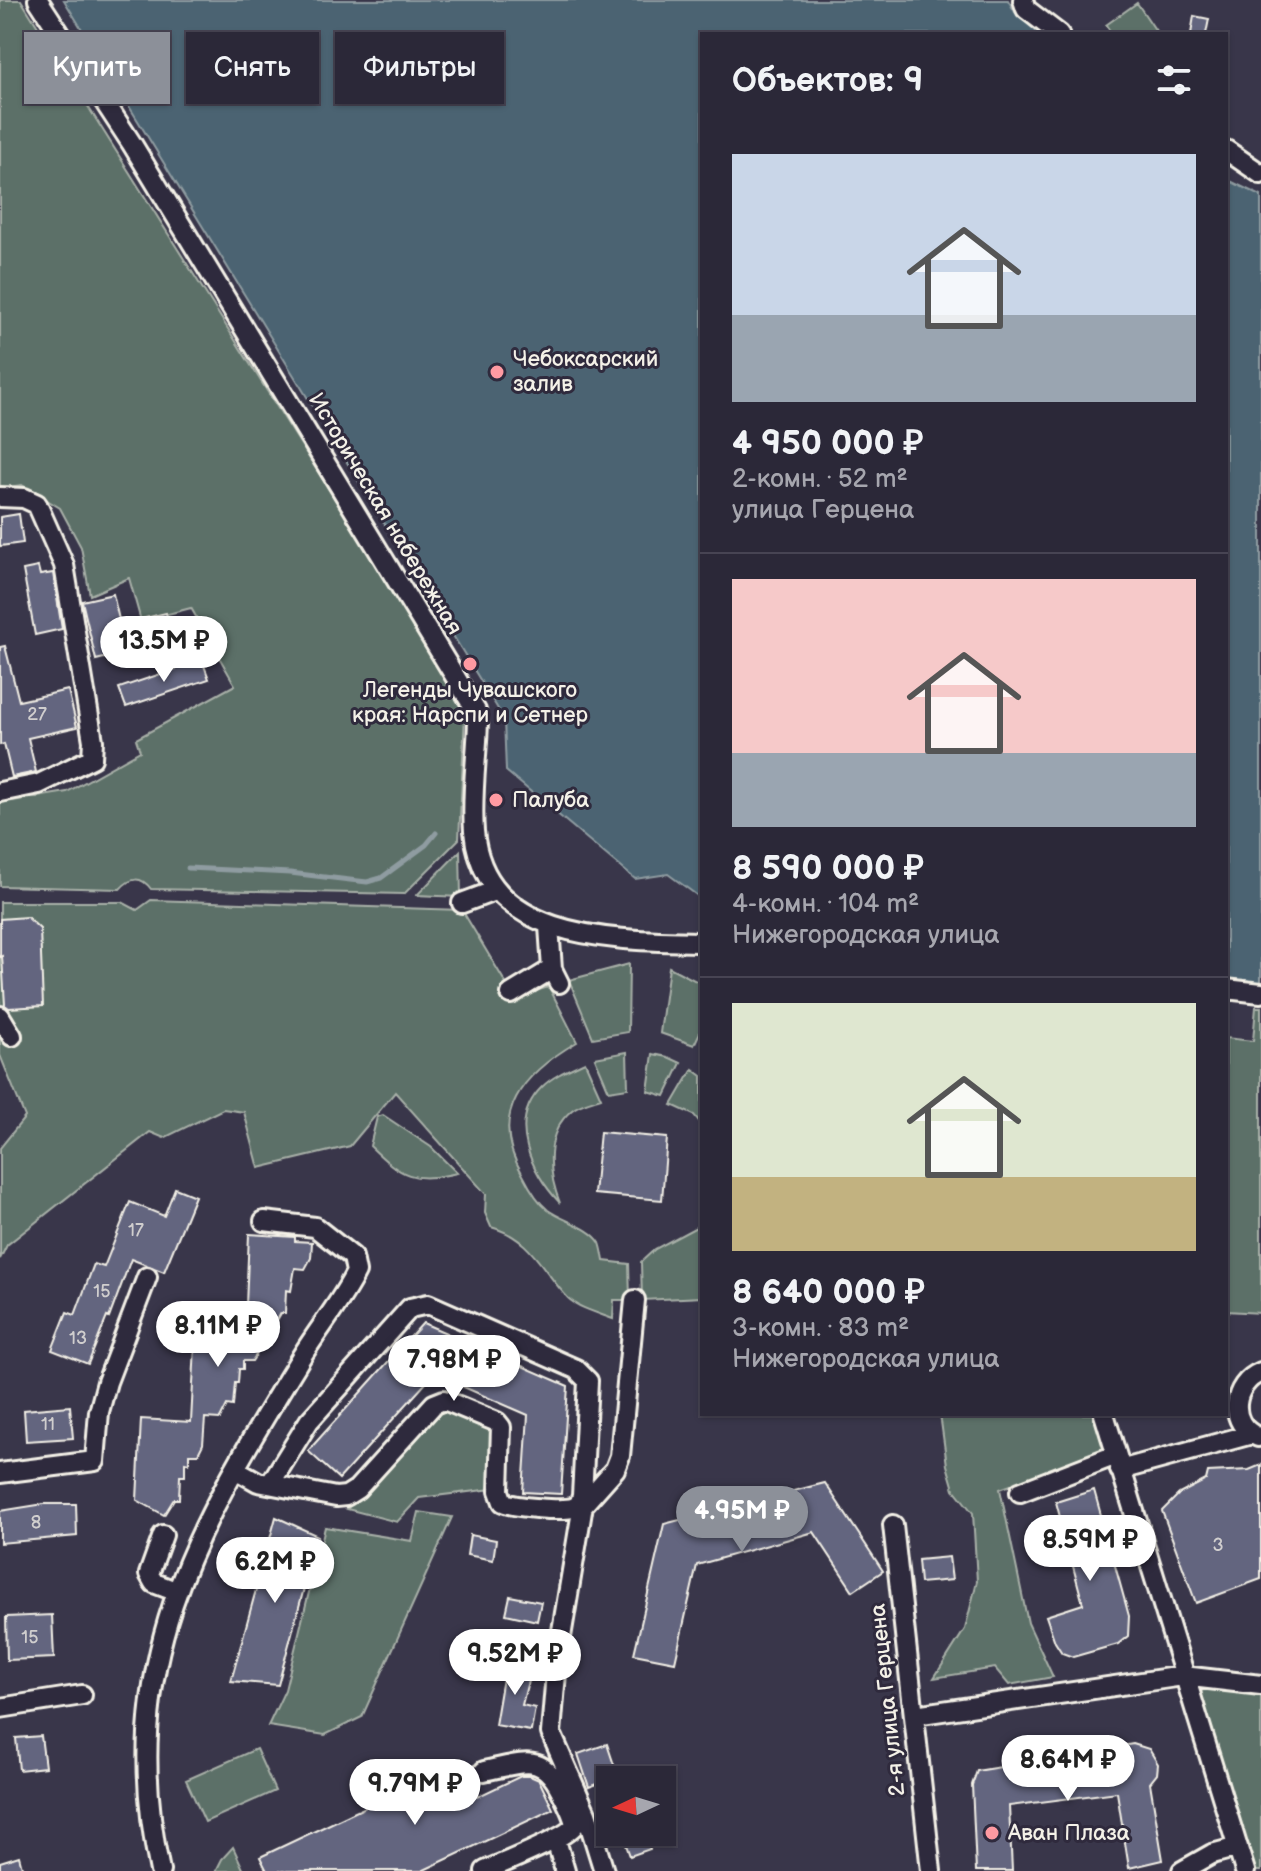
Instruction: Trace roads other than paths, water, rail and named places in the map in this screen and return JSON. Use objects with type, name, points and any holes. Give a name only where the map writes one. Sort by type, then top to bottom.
[{"type":"street","name":"Историческая набережная","points":[[38,0],[132,144],[476,711],[473,830],[483,868],[497,890],[516,909],[549,926],[628,940],[700,942]]},
{"type":"street","points":[[1023,0],[1026,9],[1056,32]]},
{"type":"street","points":[[1228,151],[1261,174]]},
{"type":"street","points":[[0,497],[24,498],[37,504],[64,565],[93,741],[92,758],[39,784],[0,792]]},
{"type":"street","points":[[462,903],[497,890]]},
{"type":"street","points":[[511,994],[555,976],[549,926]]},
{"type":"street","points":[[1228,989],[1254,992]]},
{"type":"street","points":[[0,1016],[12,1036]]},
{"type":"street","points":[[160,1871],[150,1812],[147,1744],[157,1658],[175,1591],[235,1469],[296,1365],[354,1276],[356,1268],[353,1257],[315,1227],[264,1221]]},
{"type":"street","points":[[0,1473],[95,1461],[99,1412],[107,1382],[147,1277]]},
{"type":"street","points":[[604,1871],[586,1813],[551,1733],[557,1661],[583,1505],[615,1469],[620,1456],[635,1300]]},
{"type":"street","points":[[235,1469],[253,1480],[270,1484],[336,1497],[352,1493],[434,1404],[444,1400],[497,1422],[501,1427],[499,1491],[503,1502],[572,1508],[577,1506],[582,1496],[588,1381],[581,1371],[428,1304],[418,1305],[410,1308],[309,1421],[270,1484]]},
{"type":"street","points":[[1256,1436],[1238,1418],[1237,1396],[1249,1378],[1261,1372]]},
{"type":"street","points":[[1105,1416],[1245,1871]]},
{"type":"street","points":[[1020,1492],[1118,1463],[1256,1436]]},
{"type":"street","name":"2-я улица Герцена","points":[[893,1525],[931,1871]]},
{"type":"street","points":[[163,1535],[149,1574],[154,1583],[175,1591]]},
{"type":"street","points":[[915,1715],[1183,1676],[1261,1685]]},
{"type":"street","points":[[0,1708],[82,1695]]},
{"type":"street","points":[[484,1771],[528,1763],[540,1765],[554,1774],[575,1824],[572,1831],[556,1840],[485,1871]]},
{"type":"street","points":[[556,1840],[565,1871]]},
{"type":"street","points":[[1182,1871],[1212,1854],[1238,1847]]},
{"type":"water","name":"Чебоксарский залив","points":[[64,0],[1008,0],[1015,12],[1037,32],[700,32],[700,898],[668,874],[635,879],[506,771],[504,719],[128,104],[170,104],[170,32],[84,32]]},
{"type":"water","points":[[1228,180],[1261,196],[1261,983],[1228,979]]},
{"type":"waterway","points":[[188,868],[290,873],[367,882],[381,878],[426,845],[436,833]]},
{"type":"place","name":"Чебоксарский залив","points":[[497,372]]},
{"type":"place","name":"Легенды Чувашского края: Нарспи и Сетнер","points":[[470,664]]},
{"type":"place","name":"Палуба","points":[[496,800]]},
{"type":"place","name":"Аван Плаза","points":[[992,1833]]}]
